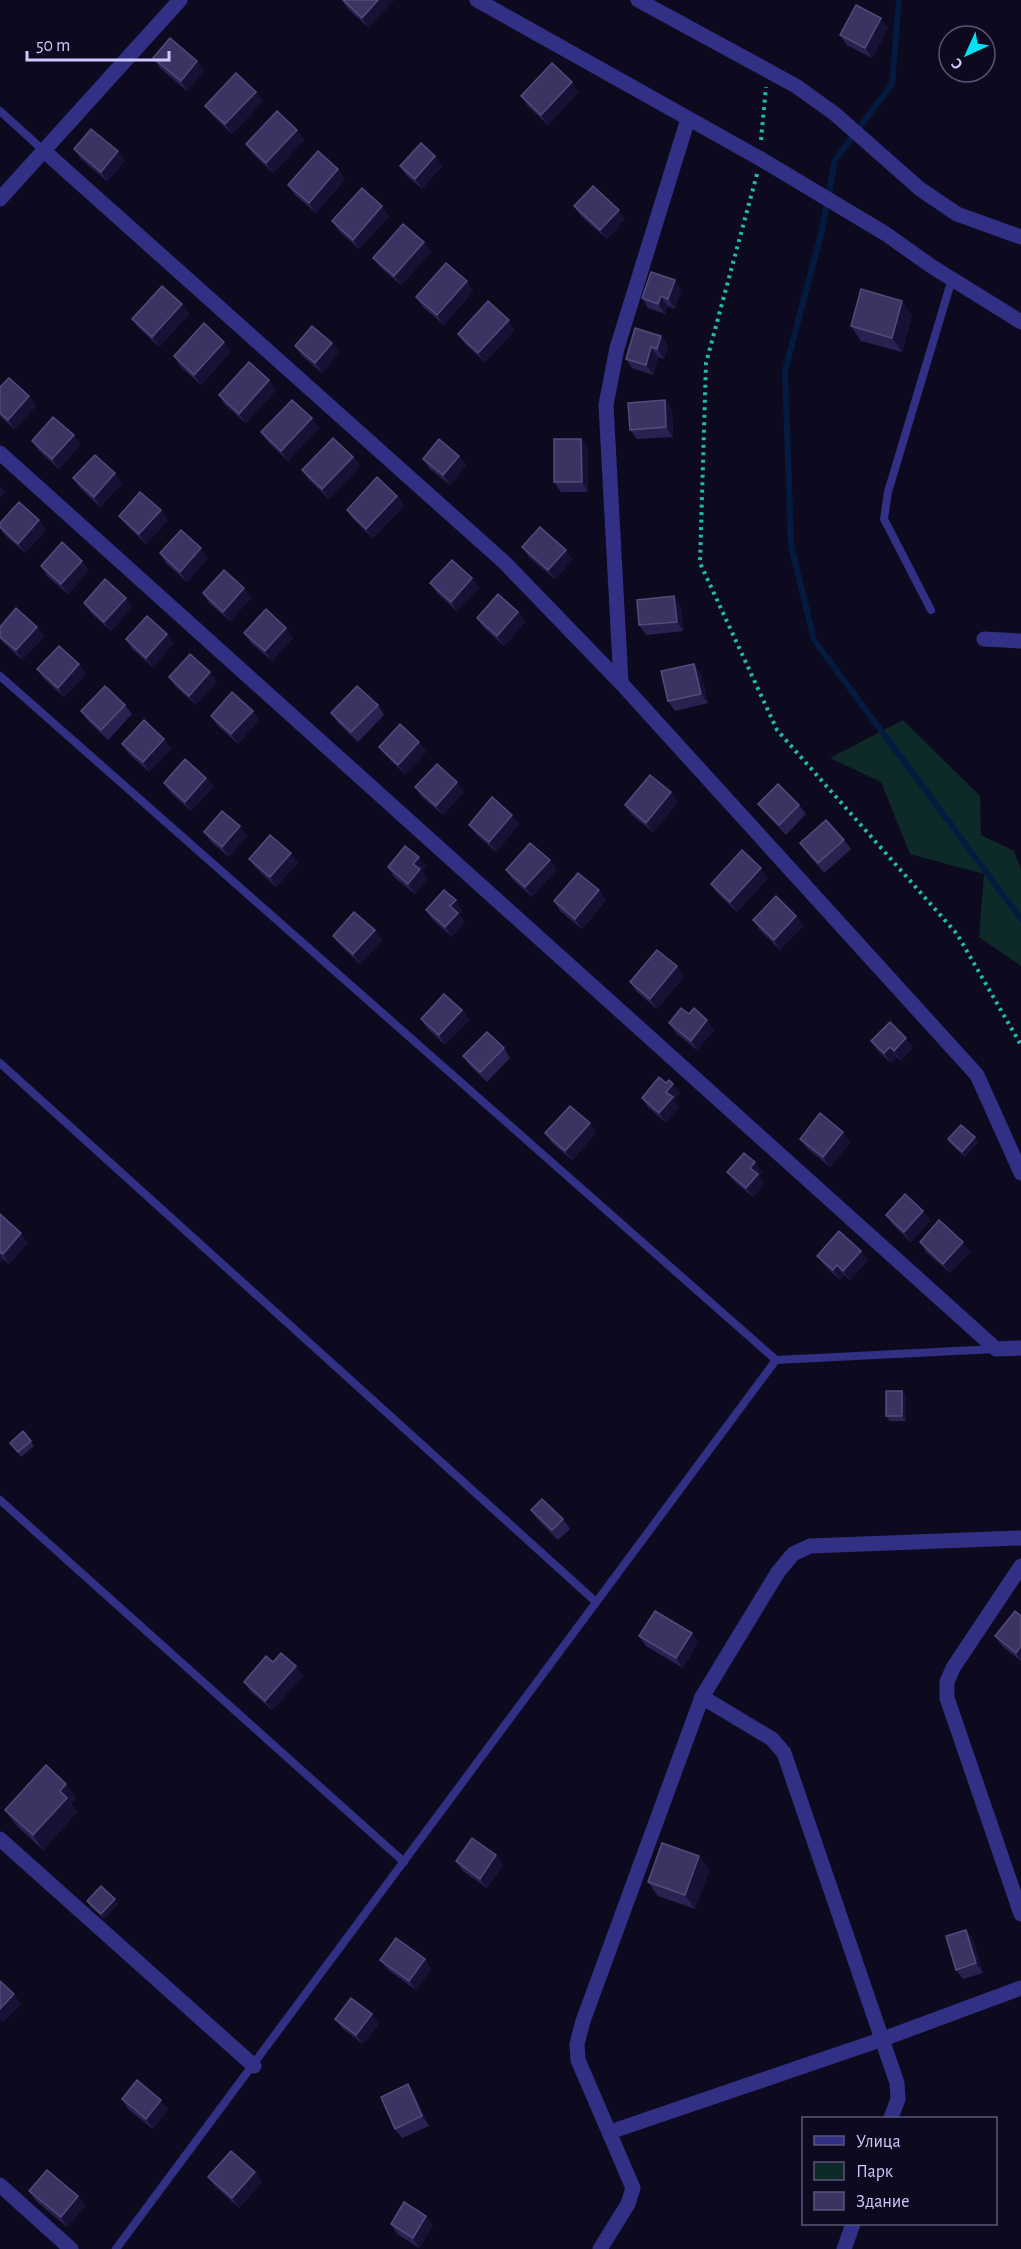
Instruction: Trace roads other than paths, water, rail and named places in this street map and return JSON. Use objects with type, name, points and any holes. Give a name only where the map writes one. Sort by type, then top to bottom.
[{"type":"street","points":[[0,198],[180,0]]},
{"type":"street","points":[[477,0],[759,158],[886,234],[1021,322]]},
{"type":"street","points":[[638,0],[796,86],[856,132],[920,189],[957,214],[1021,237]]},
{"type":"street","points":[[621,683],[606,405],[617,348],[688,118]]},
{"type":"street","points":[[44,150],[504,562],[621,683],[977,1075],[1021,1173]]},
{"type":"street","points":[[0,453],[996,1349],[1021,1348]]},
{"type":"street","points":[[984,639],[1021,641]]},
{"type":"street","points":[[600,2249],[628,2204],[633,2188],[578,2060],[577,2044],[583,2021],[702,1697],[778,1572],[793,1554],[810,1546],[1021,1538]]},
{"type":"street","points":[[1021,1566],[953,1668],[947,1682],[947,1698],[1021,1914]]},
{"type":"street","points":[[702,1697],[772,1739],[784,1753],[897,2083],[898,2099],[891,2117]]},
{"type":"street","points":[[0,1839],[254,2066]]},
{"type":"street","points":[[610,2132],[883,2039],[1021,1988]]},
{"type":"street","points":[[0,2185],[71,2249]]},
{"type":"street","points":[[844,2249],[852,2225]]},
{"type":"lane","points":[[0,111],[44,150]]},
{"type":"lane","points":[[931,610],[884,519],[888,492],[952,279]]},
{"type":"lane","points":[[0,676],[776,1360],[996,1349]]},
{"type":"lane","points":[[0,1063],[596,1602]]},
{"type":"lane","points":[[116,2249],[776,1360]]},
{"type":"lane","points":[[0,1500],[404,1862]]},
{"type":"waterway","points":[[899,0],[892,84],[835,160],[822,230],[785,371],[791,545],[814,640],[1021,919]]}]
